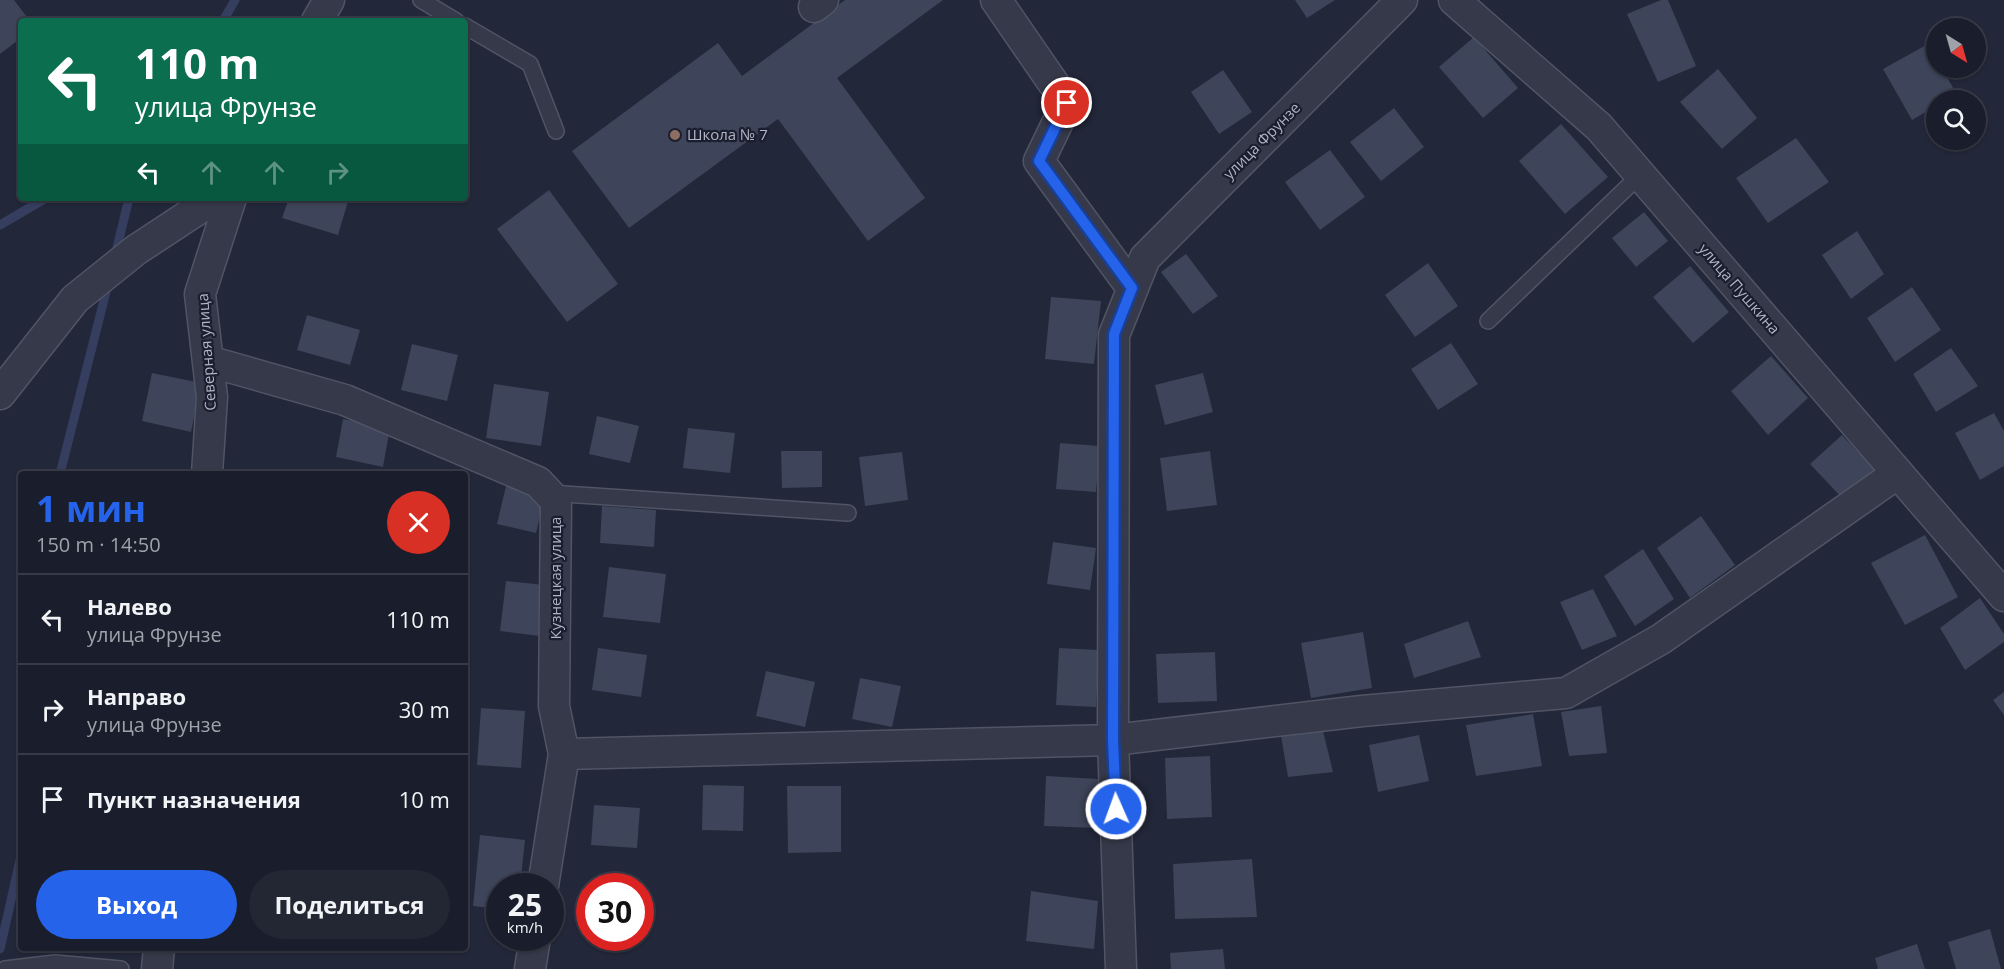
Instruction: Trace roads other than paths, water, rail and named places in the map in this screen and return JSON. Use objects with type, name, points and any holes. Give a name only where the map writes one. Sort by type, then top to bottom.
[{"type":"street","points":[[319,18],[329,0]]},
{"type":"street","points":[[996,0],[1067,103],[1039,161],[1132,288]]},
{"type":"street","name":"улица Фрунзе","points":[[1121,969],[1113,740],[1114,334],[1145,258],[1402,0]]},
{"type":"street","name":"улица Пушкина","points":[[1454,0],[1599,127],[2004,596]]},
{"type":"street","points":[[0,394],[75,299],[136,250],[210,201]]},
{"type":"street","name":"Северная улица","points":[[207,471],[212,397],[200,294],[230,201]]},
{"type":"street","points":[[208,361],[345,400],[538,482],[549,493]]},
{"type":"street","points":[[564,754],[1113,740],[1362,711],[1566,693],[1661,639],[1898,473]]},
{"type":"street","name":"Кузнецкая улица","points":[[545,873],[564,754],[554,706],[556,501],[549,493]]},
{"type":"street","points":[[157,969],[159,951]]},
{"type":"street","points":[[530,969],[533,951]]},
{"type":"lane","points":[[421,0],[451,18]]},
{"type":"lane","points":[[468,28],[530,64],[556,131]]},
{"type":"lane","points":[[1488,321],[1640,175]]},
{"type":"lane","points":[[549,493],[848,513]]},
{"type":"lane","points":[[5,969],[56,963],[121,969]]},
{"type":"waterway","points":[[225,18],[235,0]]},
{"type":"waterway","points":[[0,225],[41,201]]},
{"type":"waterway","points":[[115,256],[128,201]]},
{"type":"waterway","points":[[61,471],[108,284]]},
{"type":"waterway","points":[[0,949],[18,869]]},
{"type":"place","name":"Школа № 7","points":[[675,135]]}]
